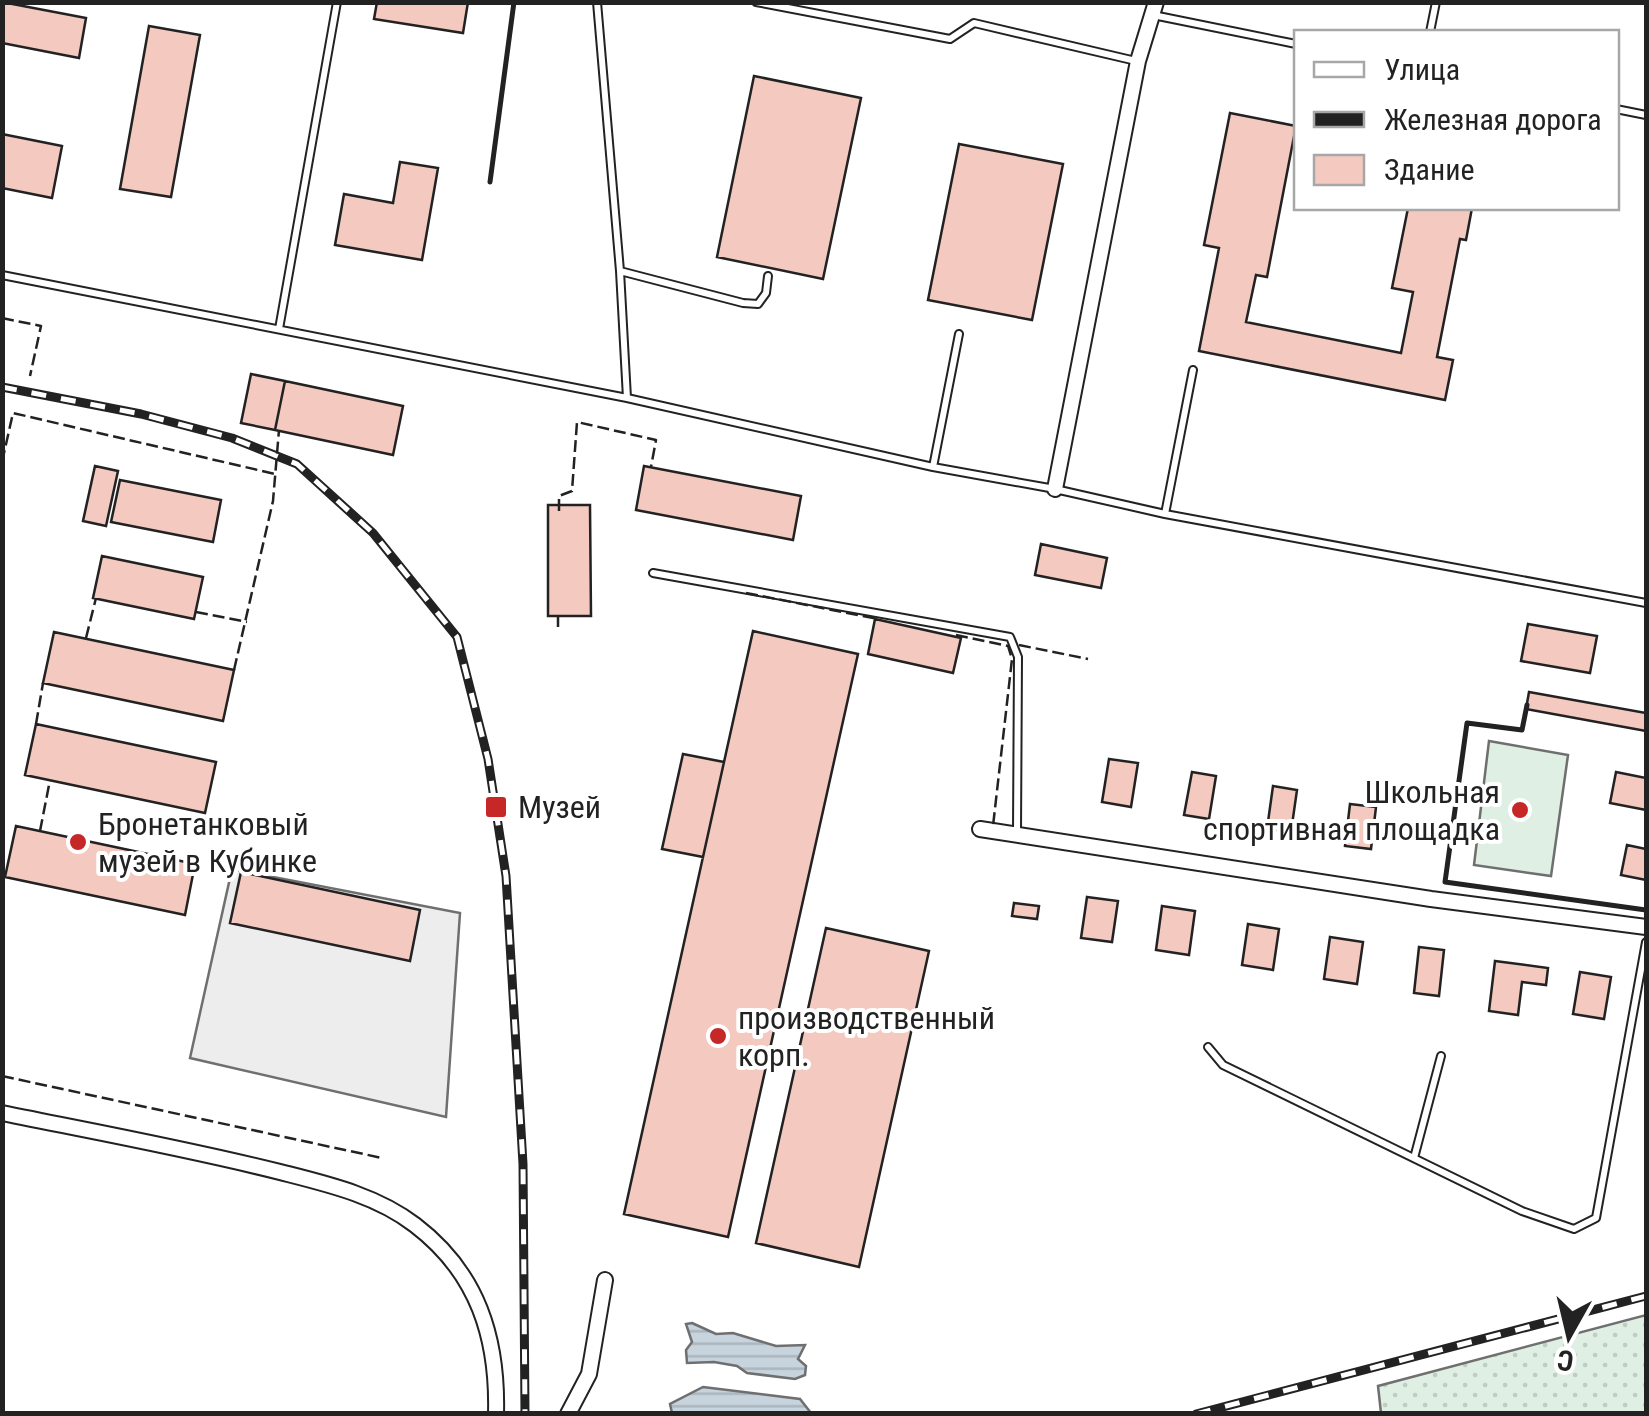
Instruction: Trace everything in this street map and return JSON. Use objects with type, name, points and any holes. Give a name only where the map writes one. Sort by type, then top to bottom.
[{"type":"street","points":[[1055,489],[1138,61],[1154,9]]},
{"type":"street","points":[[980,829],[1431,900],[1646,927]]},
{"type":"street","points":[[2,1113],[230,1159],[355,1192],[414,1224],[452,1261],[484,1311],[497,1374],[496,1414]]},
{"type":"street","points":[[568,1414],[588,1374],[605,1280]]},
{"type":"lane","points":[[279,329],[336,2]]},
{"type":"lane","points":[[597,2],[627,398]]},
{"type":"lane","points":[[756,2],[950,39],[974,24],[1138,61]]},
{"type":"lane","points":[[1430,30],[1436,2]]},
{"type":"lane","points":[[1154,9],[1294,44]]},
{"type":"lane","points":[[1619,110],[1646,116]]},
{"type":"lane","points":[[620,271],[758,304],[766,293],[768,276]]},
{"type":"lane","points":[[2,275],[627,398],[1165,514],[1646,604]]},
{"type":"lane","points":[[933,467],[959,334]]},
{"type":"lane","points":[[1165,514],[1194,370]]},
{"type":"lane","points":[[653,573],[1010,637],[1018,657],[1017,833]]},
{"type":"lane","points":[[1208,1047],[1224,1065],[1522,1211],[1574,1229],[1596,1218],[1646,942]]},
{"type":"lane","points":[[1414,1158],[1442,1056]]},
{"type":"green space","name":"Школьная спортивная площадка","points":[[1489,741],[1568,755],[1551,876],[1474,865]]},
{"type":"green space","points":[[1646,1315],[1646,1413],[1381,1413],[1378,1386]]},
{"type":"shaded area","points":[[232,869],[460,913],[446,1117],[190,1058]]},
{"type":"shaded area","points":[[686,1324],[716,1334],[733,1333],[776,1346],[805,1345],[798,1359],[806,1366],[805,1375],[795,1379],[747,1373],[737,1366],[714,1362],[687,1363],[686,1350],[692,1342]]},
{"type":"shaded area","points":[[703,1387],[800,1399],[811,1413],[672,1413],[670,1404]]},
{"type":"building","points":[[2,2],[86,18],[79,58],[2,43]]},
{"type":"building","points":[[377,2],[468,2],[463,33],[374,19]]},
{"type":"building","points":[[149,26],[200,35],[171,197],[120,189]]},
{"type":"building","points":[[754,76],[861,98],[823,279],[717,257]]},
{"type":"building","points":[[1230,113],[1294,126],[1267,277],[1256,275],[1246,322],[1401,353],[1413,292],[1392,288],[1408,210],[1472,210],[1466,240],[1460,239],[1437,357],[1453,360],[1445,400],[1199,351],[1219,248],[1204,245]]},
{"type":"building","points":[[2,134],[62,146],[52,198],[2,188]]},
{"type":"building","points":[[959,144],[1063,164],[1032,320],[928,300]]},
{"type":"building","points":[[400,162],[438,168],[422,260],[335,245],[344,194],[393,203]]},
{"type":"building","points":[[251,374],[285,381],[275,430],[241,423]]},
{"type":"building","points":[[285,381],[403,406],[393,455],[275,430]]},
{"type":"building","points":[[95,466],[118,471],[106,526],[83,521]]},
{"type":"building","points":[[644,466],[801,496],[793,540],[636,510]]},
{"type":"building","points":[[120,480],[221,500],[213,542],[111,522]]},
{"type":"building","points":[[548,505],[590,505],[591,616],[548,616]]},
{"type":"building","points":[[1041,544],[1107,558],[1101,588],[1035,575]]},
{"type":"building","points":[[102,556],[203,577],[194,619],[93,598]]},
{"type":"building","points":[[875,619],[961,638],[953,673],[868,654]]},
{"type":"building","points":[[1528,624],[1597,636],[1590,673],[1521,661]]},
{"type":"building","name":"производственный корп.","points":[[753,631],[858,654],[728,1237],[624,1214]]},
{"type":"building","points":[[54,632],[234,670],[223,721],[43,683]]},
{"type":"building","points":[[1529,692],[1646,713],[1646,731],[1526,709]]},
{"type":"building","points":[[36,724],[216,762],[205,813],[25,775]]},
{"type":"building","points":[[683,754],[724,762],[703,857],[662,849]]},
{"type":"building","points":[[1109,759],[1138,763],[1131,807],[1102,802]]},
{"type":"building","points":[[1192,772],[1216,776],[1209,819],[1184,815]]},
{"type":"building","points":[[1616,772],[1646,778],[1646,810],[1610,803]]},
{"type":"building","points":[[1273,786],[1297,790],[1291,832],[1267,829]]},
{"type":"building","points":[[1350,804],[1376,807],[1371,849],[1345,846]]},
{"type":"building","points":[[16,826],[195,864],[185,915],[5,877]]},
{"type":"building","points":[[1627,845],[1646,849],[1646,880],[1621,875]]},
{"type":"building","points":[[241,872],[420,910],[410,961],[230,923]]},
{"type":"building","points":[[1087,897],[1118,901],[1112,942],[1081,938]]},
{"type":"building","points":[[1014,903],[1039,906],[1037,919],[1012,916]]},
{"type":"building","points":[[1162,906],[1195,911],[1189,955],[1156,950]]},
{"type":"building","points":[[1248,924],[1279,929],[1273,970],[1242,965]]},
{"type":"building","points":[[826,928],[929,951],[859,1267],[756,1243]]},
{"type":"building","points":[[1330,937],[1363,942],[1357,984],[1324,979]]},
{"type":"building","points":[[1419,947],[1444,950],[1439,996],[1414,993]]},
{"type":"building","points":[[1495,961],[1548,968],[1546,985],[1522,982],[1518,1015],[1489,1011]]},
{"type":"building","points":[[1580,972],[1611,977],[1604,1019],[1573,1014]]},
{"type":"railway","points":[[2,387],[141,414],[232,438],[297,464],[373,533],[457,637],[488,759],[506,876],[523,1164],[525,1414]]},
{"type":"railway","points":[[1196,1414],[1646,1296]]},
{"type":"fence","points":[[2,318],[41,326],[30,376]]},
{"type":"fence","points":[[2,462],[13,413],[275,474]]},
{"type":"fence","points":[[559,511],[559,496],[572,491],[577,422],[656,440],[651,467]]},
{"type":"fence","points":[[234,670],[273,501],[279,430]]},
{"type":"fence","points":[[746,593],[878,619]]},
{"type":"fence","points":[[86,638],[96,598]]},
{"type":"fence","points":[[558,611],[558,627]]},
{"type":"fence","points":[[196,612],[247,622]]},
{"type":"fence","points":[[956,635],[1008,646],[1012,659],[993,826]]},
{"type":"fence","points":[[1019,645],[1088,659]]},
{"type":"fence","points":[[36,724],[43,683]]},
{"type":"fence","points":[[40,831],[50,780]]},
{"type":"fence","points":[[2,1076],[382,1158]]},
{"type":"wall","points":[[490,182],[514,2]]},
{"type":"wall","points":[[1527,705],[1522,730],[1467,723],[1445,882],[1646,910]]},
{"type":"place","name":"Музей","points":[[496,807]]},
{"type":"place","name":"Школьная спортивная площадка","points":[[1520,810]]},
{"type":"place","name":"Бронетанковый музей в Кубинке","points":[[78,842]]},
{"type":"place","name":"производственный корп.","points":[[718,1036]]}]
